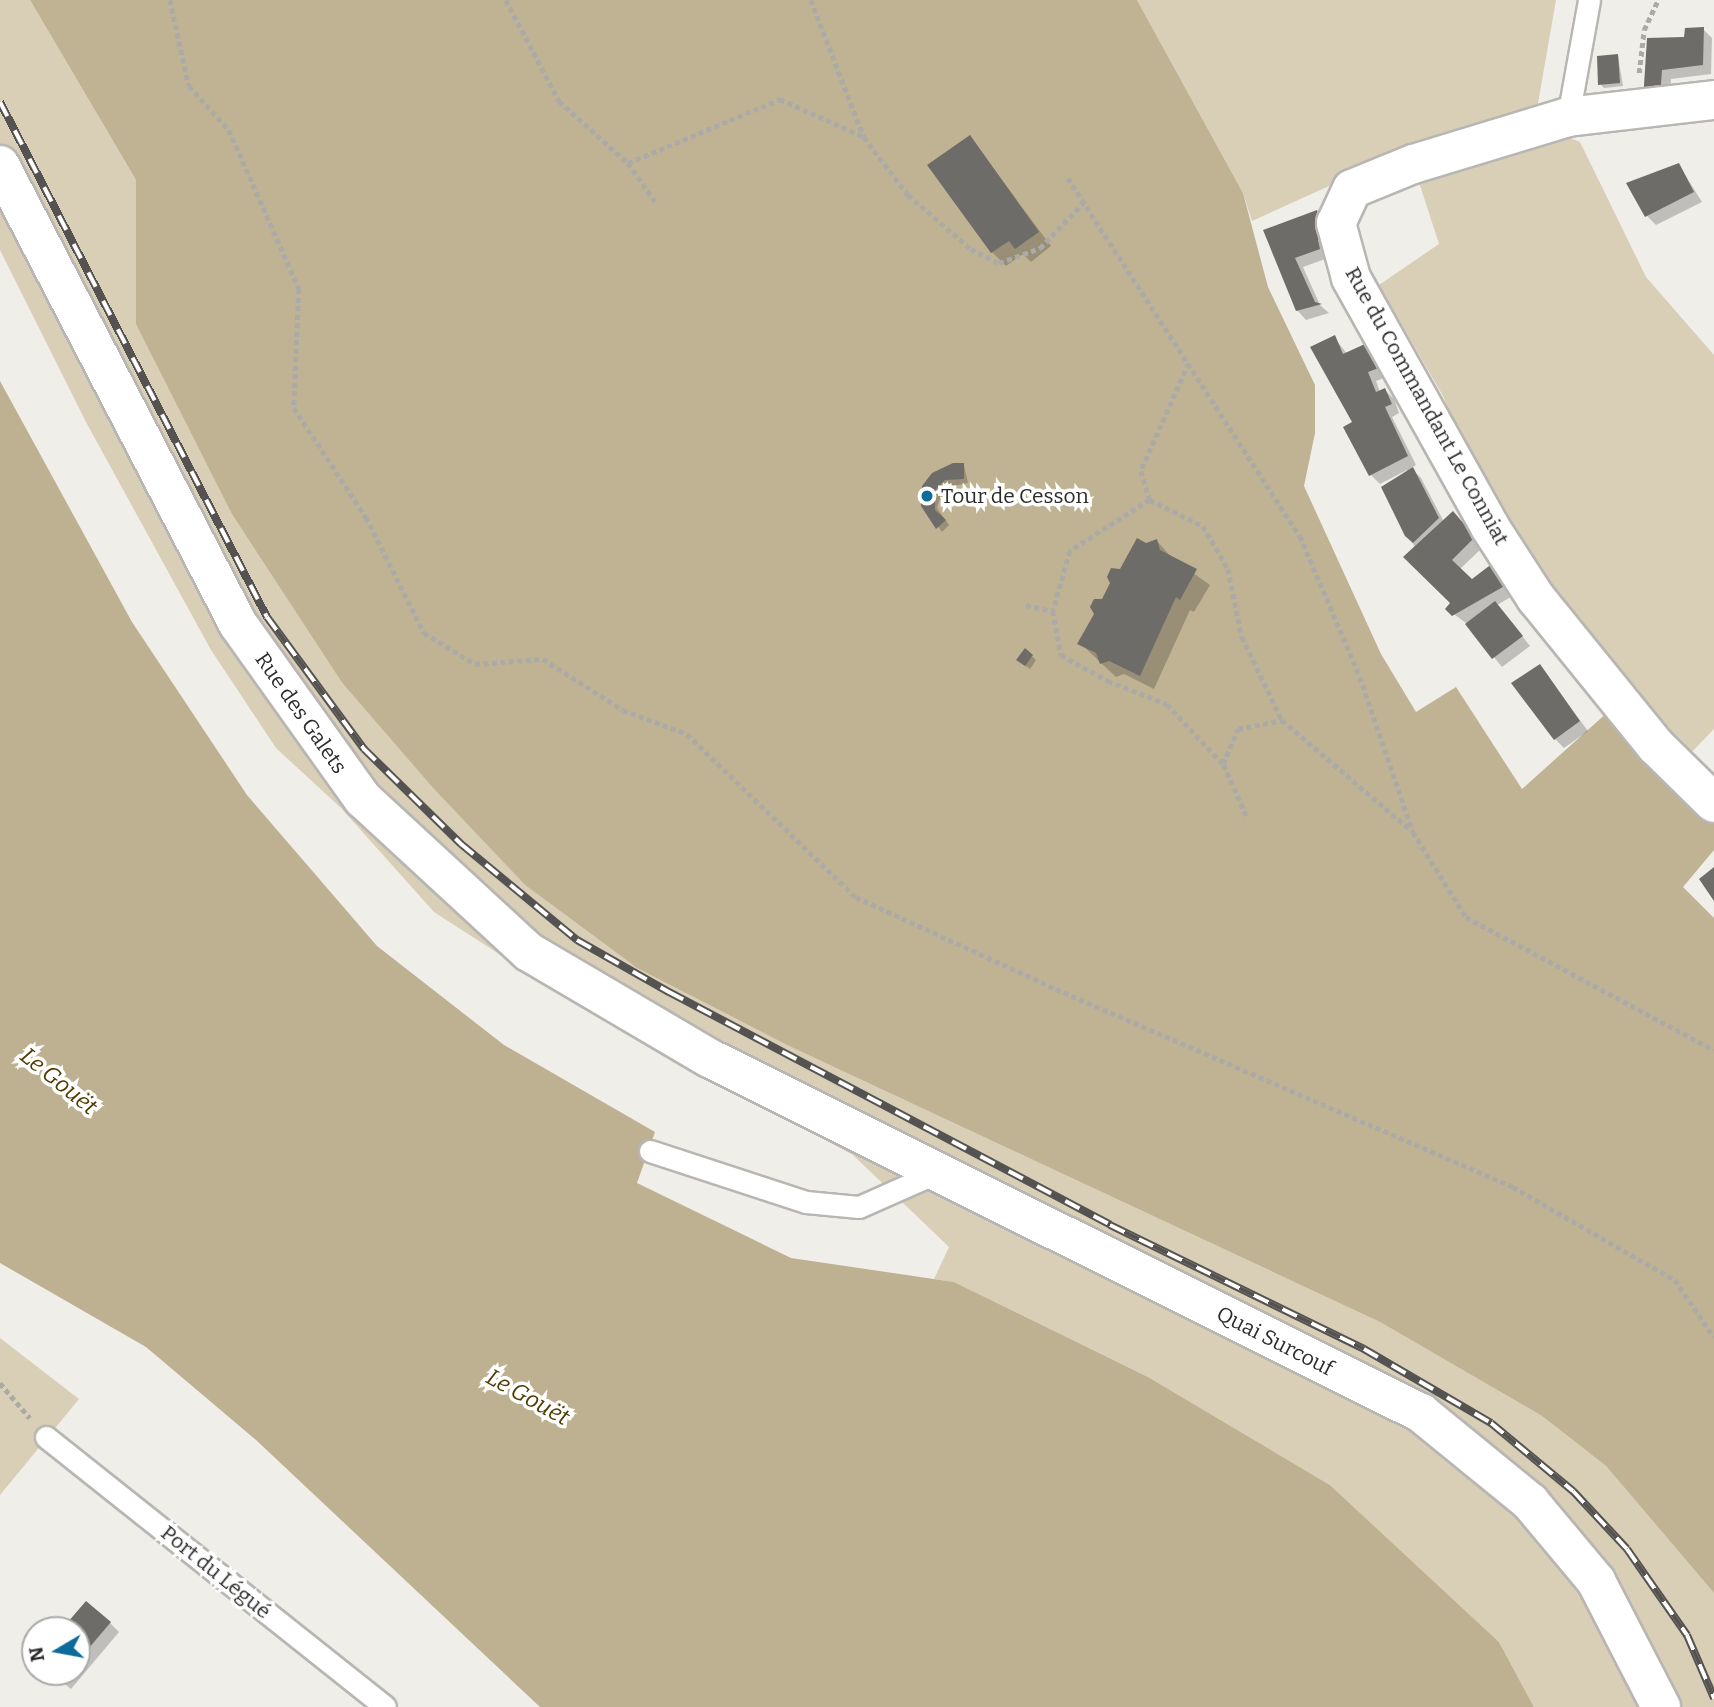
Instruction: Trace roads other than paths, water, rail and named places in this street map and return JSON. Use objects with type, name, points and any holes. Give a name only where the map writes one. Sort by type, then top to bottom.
[{"type":"street","name":"Rue du Commandant Le Conniat","points":[[1714,100],[1568,117],[1413,164],[1352,189],[1336,223],[1351,278],[1490,527],[1536,598],[1656,746],[1714,803]]},
{"type":"street","name":"Rue des Galets","points":[[0,165],[238,624],[363,799],[529,952],[709,1058],[785,1096]]},
{"type":"street","name":"Quai Surcouf","points":[[785,1096],[1421,1413],[1530,1502],[1596,1581],[1661,1707]]},
{"type":"lane","points":[[1568,117],[1589,0]]},
{"type":"lane","points":[[650,1151],[806,1202],[859,1207],[938,1172]]},
{"type":"lane","name":"Port du Légué","points":[[46,1437],[385,1707]]},
{"type":"water","name":"Le Gouët","points":[[0,381],[132,622],[247,795],[377,946],[504,1045],[655,1132],[637,1183],[791,1258],[954,1282],[1148,1377],[1330,1485],[1499,1642],[1534,1707],[540,1707],[256,1440],[146,1347],[0,1263]]},
{"type":"railway","points":[[0,102],[267,617],[364,749],[461,844],[577,940],[669,992],[1110,1225],[1364,1349],[1491,1423],[1573,1491],[1627,1549],[1687,1635],[1714,1698]]},
{"type":"place","name":"Tour de Cesson","points":[[927,496]]}]
